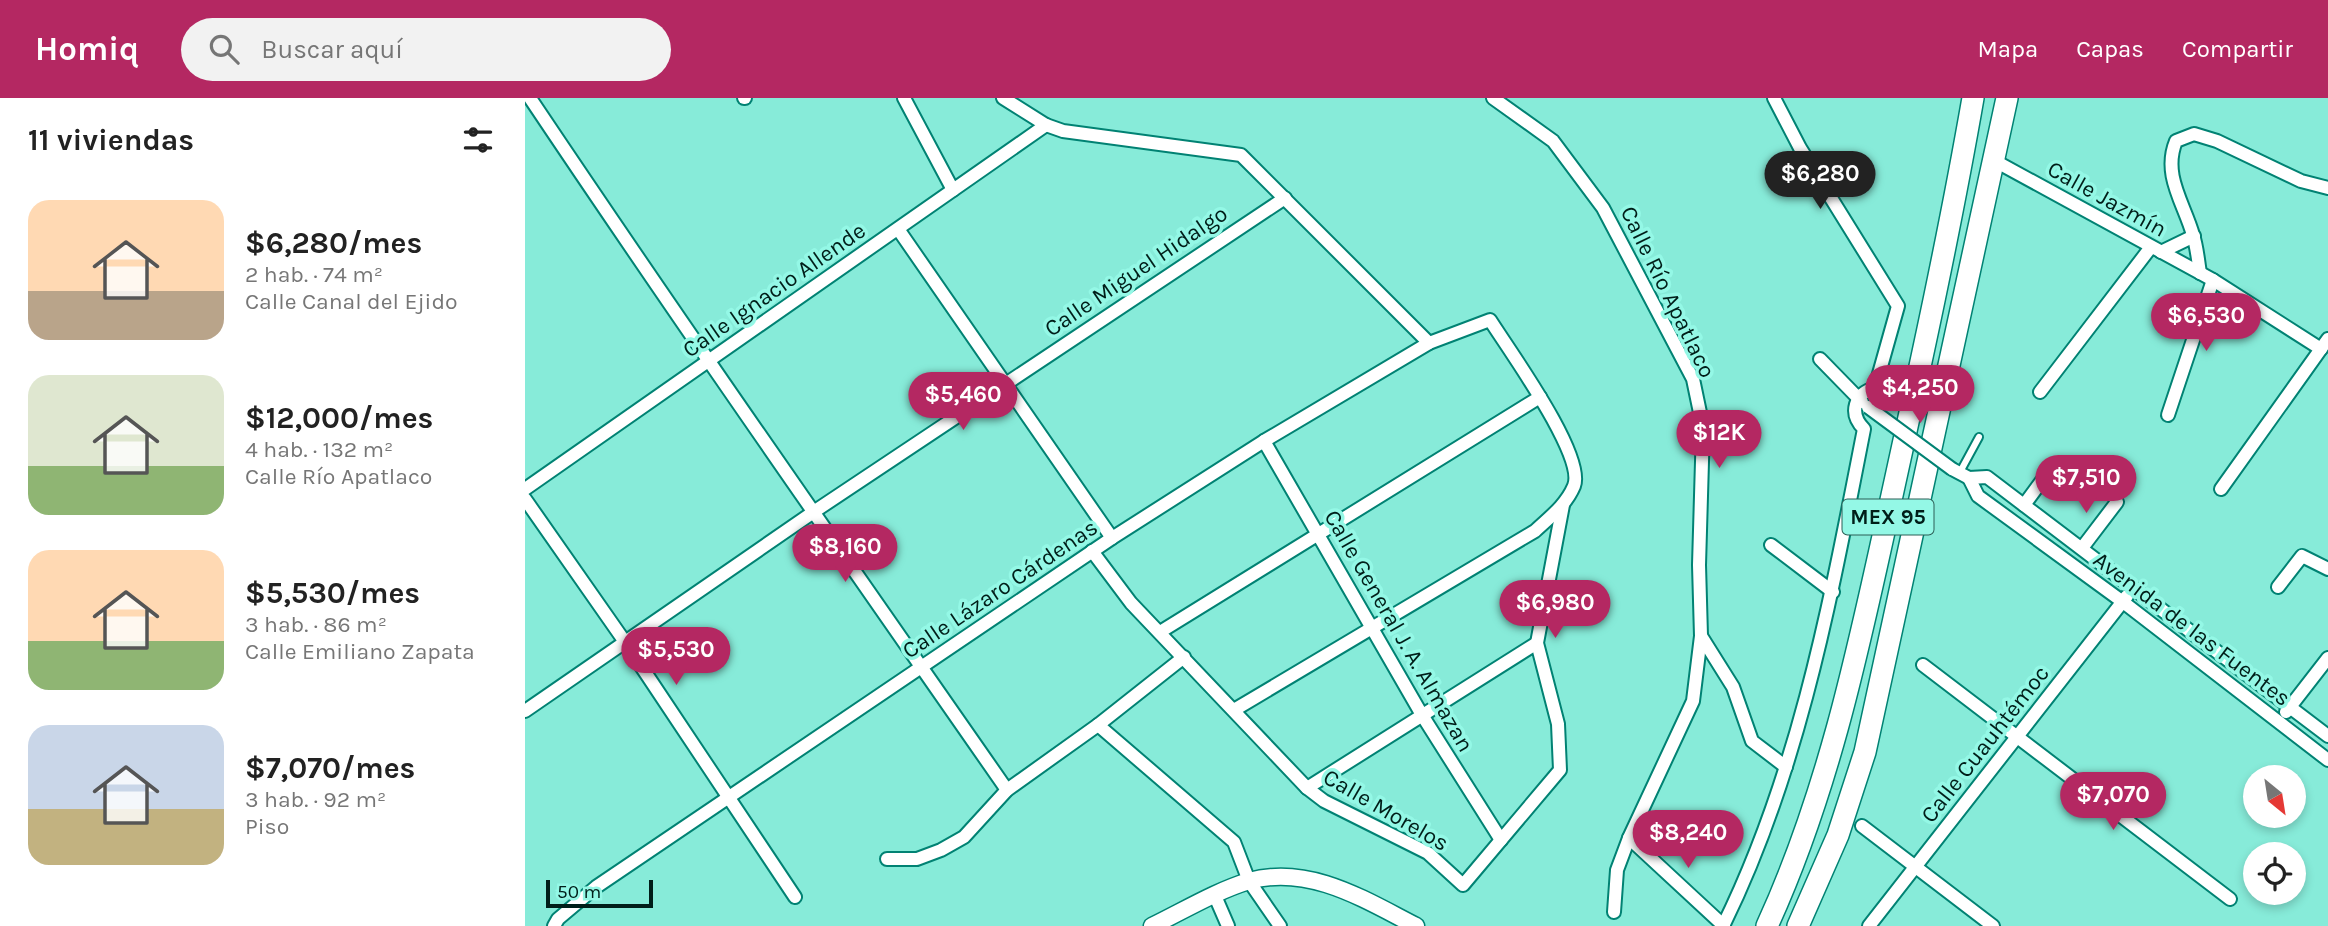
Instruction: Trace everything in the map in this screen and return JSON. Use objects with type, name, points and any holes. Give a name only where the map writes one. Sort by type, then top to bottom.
[{"type":"highway","name":"MEX 95","points":[[1767,926],[1812,816],[1838,733],[1948,243],[1973,98]]},
{"type":"highway","name":"MEX 95","points":[[1798,926],[1838,835],[1865,752],[2007,98]]},
{"type":"main road","points":[[1152,926],[1249,881],[1307,878],[1341,888],[1416,926]]},
{"type":"street","points":[[530,98],[707,362],[815,511],[1007,790]]},
{"type":"street","points":[[904,98],[953,190]]},
{"type":"street","points":[[1003,98],[1046,125],[1063,131],[1241,155],[1429,344]]},
{"type":"street","name":"Calle Río Apatlaco","points":[[1493,98],[1553,141],[1571,162],[1602,208],[1693,379],[1703,427],[1699,565],[1701,636],[1693,701],[1629,838],[1618,870],[1614,912]]},
{"type":"street","points":[[1629,838],[1723,926],[1770,820],[1786,767],[1833,592],[1864,429],[1857,422],[1855,412],[1858,398],[1864,391],[1875,388],[1898,306],[1800,148],[1774,98]]},
{"type":"street","name":"Calle Ignacio Allende","points":[[525,489],[1046,125]]},
{"type":"street","points":[[2200,273],[2194,236],[2170,165],[2176,141],[2194,134],[2217,141],[2301,181],[2328,188]]},
{"type":"street","name":"Calle Jazmín","points":[[1995,161],[2324,344]]},
{"type":"street","name":"Calle Miguel Hidalgo","points":[[525,711],[815,511],[1285,198]]},
{"type":"street","points":[[898,229],[1003,385],[1112,538]]},
{"type":"street","points":[[2039,392],[2156,249],[2194,236]]},
{"type":"street","points":[[2168,415],[2213,280]]},
{"type":"street","name":"Calle Lázaro Cárdenas","points":[[554,926],[558,919],[596,887],[731,799],[1112,538],[1264,441],[1429,344],[1490,320]]},
{"type":"street","name":"Calle Morelos","points":[[1092,551],[1131,603],[1307,788],[1324,801],[1428,853],[1463,885],[1560,771],[1558,724],[1537,643],[1563,505],[1575,484],[1575,462],[1540,397],[1490,320]]},
{"type":"street","points":[[2221,489],[2324,344]]},
{"type":"street","points":[[1820,359],[1868,407],[1960,473]]},
{"type":"street","points":[[1160,632],[1540,397]]},
{"type":"street","name":"Calle General J. A. Almazan","points":[[1264,441],[1422,715],[1501,841]]},
{"type":"street","points":[[2024,505],[2052,467]]},
{"type":"street","name":"Avenida de las Fuentes","points":[[1960,473],[1987,477],[2328,736]]},
{"type":"street","name":"Avenida de las Fuentes","points":[[1960,473],[1978,496],[2123,602],[2328,760]]},
{"type":"street","points":[[525,499],[625,642],[795,897]]},
{"type":"street","points":[[2082,548],[2117,502]]},
{"type":"street","points":[[1234,710],[1535,531],[1563,505]]},
{"type":"street","points":[[1771,545],[1833,592]]},
{"type":"street","points":[[2278,587],[2302,556],[2328,569]]},
{"type":"street","name":"Calle Cuauhtémoc","points":[[1869,926],[2134,587]]},
{"type":"street","points":[[1701,636],[1733,687],[1756,747],[1786,767]]},
{"type":"street","points":[[1307,788],[1537,643]]},
{"type":"street","points":[[887,859],[918,859],[941,850],[964,836],[1007,790],[1098,725],[1184,657]]},
{"type":"street","points":[[2279,720],[2328,658]]},
{"type":"street","points":[[1923,665],[2015,738],[2230,899]]},
{"type":"street","points":[[1098,725],[1234,842],[1249,881],[1280,926]]},
{"type":"street","points":[[1862,826],[1993,926]]},
{"type":"street","points":[[1216,896],[1228,926]]},
{"type":"lane","points":[[1960,473],[1979,437]]}]
